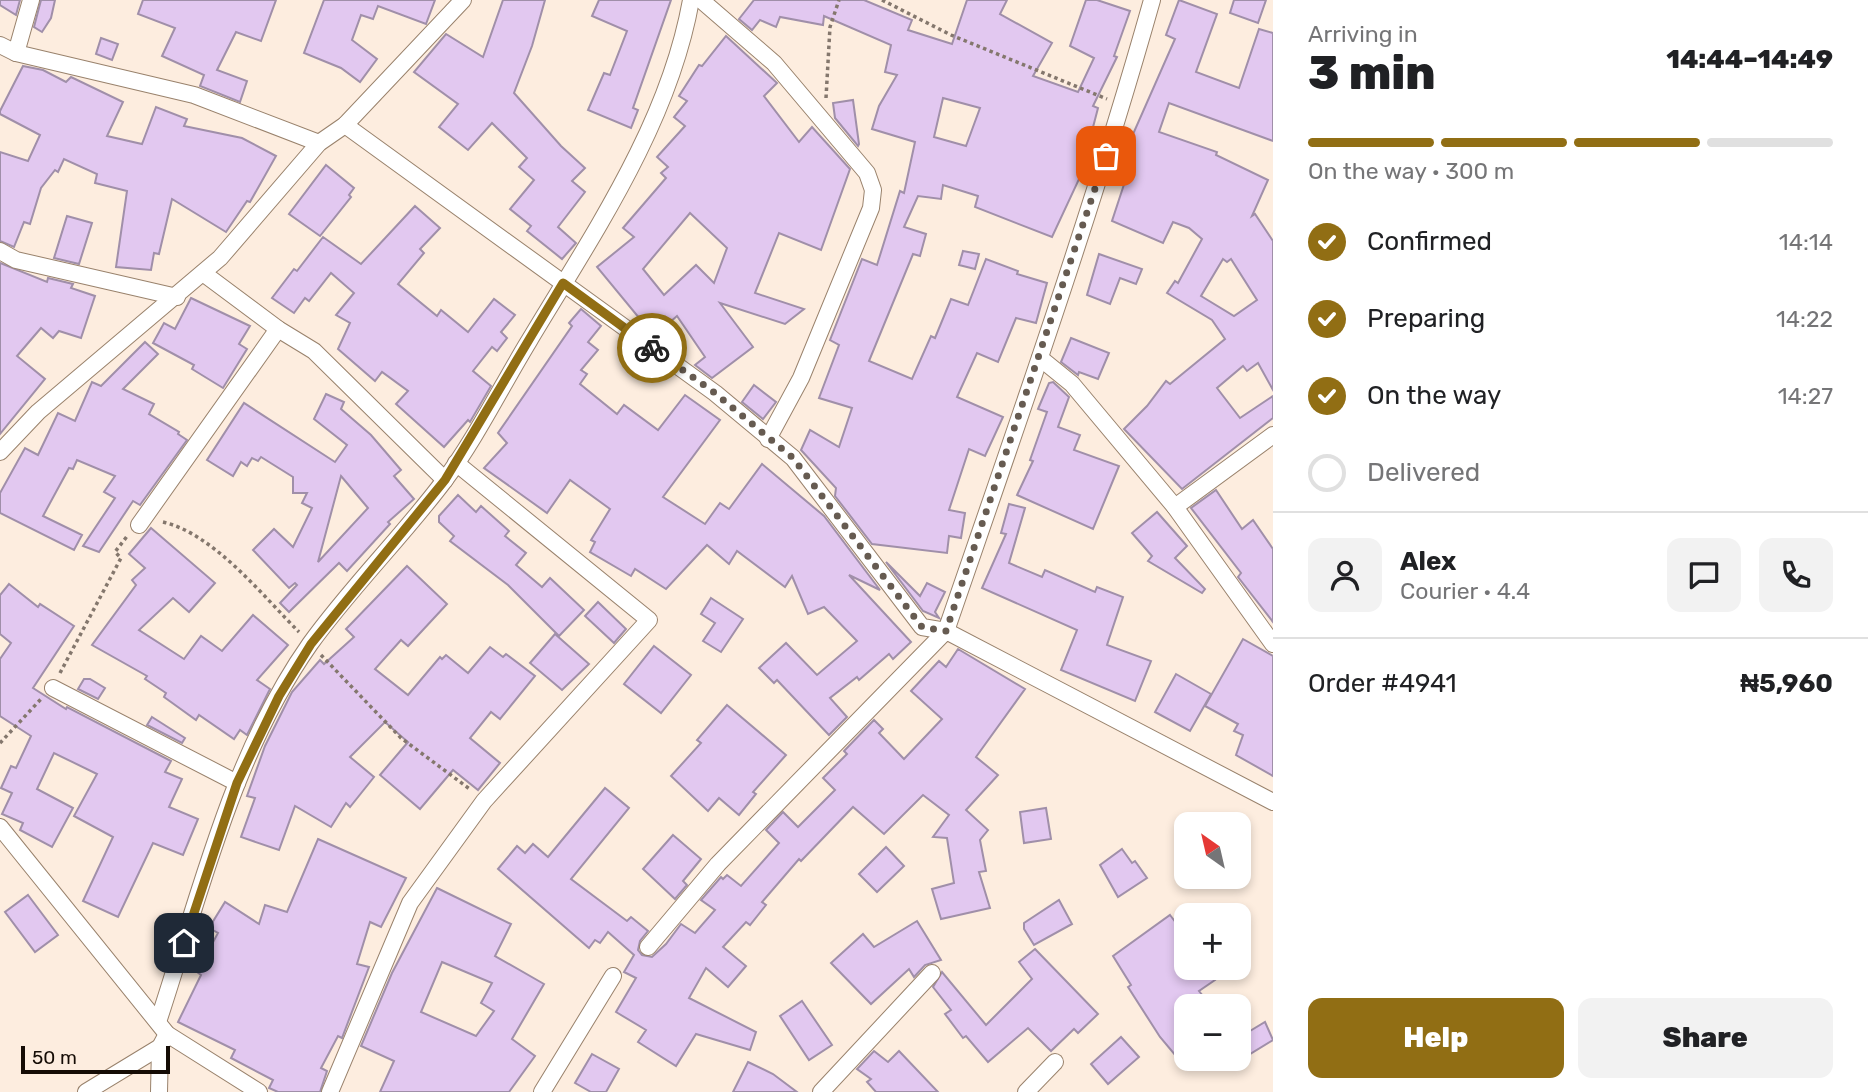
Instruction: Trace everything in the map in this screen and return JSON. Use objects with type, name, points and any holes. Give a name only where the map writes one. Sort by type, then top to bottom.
[{"type":"street","points":[[16,52],[31,0]]},
{"type":"street","points":[[0,452],[38,412],[204,273],[319,143],[345,125],[463,0]]},
{"type":"street","points":[[159,1092],[162,1034],[237,783],[279,696],[311,644],[445,480],[563,283],[652,127],[685,35],[691,0]]},
{"type":"street","points":[[701,0],[774,63],[867,173],[873,190],[871,208],[801,378],[768,439]]},
{"type":"street","points":[[648,947],[756,824],[946,631],[1040,358],[1122,105],[1152,0]]},
{"type":"street","points":[[0,45],[16,52],[194,95],[319,143]]},
{"type":"street","points":[[345,125],[715,393],[793,458],[922,627],[946,631],[1273,802]]},
{"type":"street","points":[[0,251],[16,260],[177,297]]},
{"type":"street","points":[[204,273],[278,329],[314,351],[445,480]]},
{"type":"street","points":[[139,525],[278,329]]},
{"type":"street","points":[[1040,358],[1072,384],[1175,507],[1273,644]]},
{"type":"street","points":[[1175,507],[1273,435]]},
{"type":"street","points":[[330,1092],[410,903],[484,801],[649,620],[456,463]]},
{"type":"street","points":[[53,688],[237,783]]},
{"type":"street","points":[[0,827],[162,1034],[259,1092]]},
{"type":"street","points":[[821,1092],[932,973]]},
{"type":"street","points":[[542,1092],[613,976]]},
{"type":"street","points":[[86,1092],[162,1034]]},
{"type":"street","points":[[1026,1092],[1055,1062]]},
{"type":"path","points":[[825,124],[830,27],[839,0]]},
{"type":"path","points":[[882,0],[951,35],[1122,105]]},
{"type":"path","points":[[0,743],[53,688],[121,558],[115,552],[139,525],[163,522],[188,528],[233,566],[401,738],[484,801]]},
{"type":"building","points":[[0,0],[20,0],[16,15],[0,5]]},
{"type":"building","points":[[41,0],[55,0],[51,18],[42,32],[34,27]]},
{"type":"building","points":[[143,0],[276,0],[261,41],[236,32],[217,70],[247,81],[240,102],[200,86],[204,75],[162,56],[175,28],[138,14]]},
{"type":"building","points":[[324,0],[435,0],[426,24],[378,6],[373,19],[361,15],[352,40],[377,59],[360,82],[341,68],[304,53]]},
{"type":"building","points":[[503,0],[545,0],[532,46],[514,93],[561,146],[585,168],[572,181],[585,192],[558,227],[576,243],[562,259],[527,231],[531,226],[510,209],[534,180],[519,167],[527,158],[492,123],[468,150],[439,127],[458,104],[414,72],[446,34],[483,57]]},
{"type":"building","points":[[599,0],[671,0],[633,108],[638,110],[631,128],[588,110],[604,73],[610,75],[627,31],[592,16]]},
{"type":"building","points":[[754,0],[864,0],[912,20],[908,30],[952,44],[967,0],[1007,0],[1000,14],[1052,43],[1033,76],[1078,92],[1094,58],[1070,46],[1086,0],[1097,0],[1130,11],[1114,56],[1117,57],[1093,106],[1098,108],[1080,177],[1052,237],[975,207],[978,196],[943,185],[941,199],[918,196],[904,227],[926,234],[920,256],[913,254],[869,361],[912,379],[931,336],[935,338],[951,299],[968,305],[986,259],[1018,271],[1017,274],[1047,283],[1036,323],[1016,318],[998,362],[977,353],[957,397],[1003,417],[985,456],[969,449],[949,510],[965,513],[961,538],[949,536],[947,553],[872,544],[835,496],[836,488],[801,450],[810,430],[839,447],[852,408],[819,398],[839,345],[830,340],[862,259],[877,265],[900,191],[904,193],[915,142],[872,129],[879,106],[897,75],[885,72],[891,45],[824,16],[823,25],[780,17],[776,27],[760,20],[752,30],[739,19]],"holes":[[[943,98],[980,108],[966,146],[934,137]]]},
{"type":"building","points":[[1179,0],[1217,14],[1196,72],[1239,88],[1259,29],[1273,33],[1273,141],[1169,103],[1159,132],[1217,152],[1216,155],[1268,180],[1252,216],[1255,214],[1273,241],[1273,390],[1258,363],[1247,371],[1243,366],[1217,388],[1240,418],[1273,396],[1273,418],[1182,489],[1124,429],[1147,406],[1166,381],[1170,384],[1225,339],[1212,320],[1167,293],[1175,281],[1178,283],[1202,239],[1189,228],[1173,222],[1163,243],[1112,221],[1134,154],[1126,150],[1175,39],[1166,35]],"holes":[[[1223,259],[1227,262],[1231,259],[1257,300],[1234,316],[1201,296]]]},
{"type":"building","points":[[1234,0],[1266,0],[1258,23],[1230,13]]},
{"type":"building","points":[[726,36],[777,83],[764,96],[799,142],[812,127],[850,169],[821,250],[779,233],[755,293],[804,309],[785,324],[720,303],[753,347],[712,378],[695,365],[705,357],[677,316],[654,336],[597,267],[634,237],[623,228],[666,178],[661,173],[668,167],[657,157],[685,126],[674,117],[687,101],[679,96],[699,65],[702,66]],"holes":[[[690,213],[727,248],[714,283],[696,265],[664,295],[643,269]]]},
{"type":"building","points":[[101,38],[118,44],[112,60],[96,54]]},
{"type":"building","points":[[23,66],[43,70],[66,82],[71,77],[123,102],[107,136],[142,144],[156,107],[187,119],[184,126],[242,138],[276,156],[250,202],[247,201],[226,232],[172,199],[159,254],[154,253],[151,270],[116,267],[127,191],[95,183],[97,174],[64,159],[58,172],[55,170],[41,188],[30,224],[24,222],[14,247],[0,241],[0,152],[28,161],[40,135],[0,114],[0,111]]},
{"type":"building","points":[[853,100],[858,146],[835,118],[833,103]]},
{"type":"building","points":[[326,165],[354,188],[349,195],[351,197],[320,236],[289,214]]},
{"type":"building","points":[[415,206],[440,228],[420,249],[424,253],[398,284],[437,316],[441,310],[468,332],[494,299],[515,315],[501,332],[507,338],[497,351],[492,347],[473,371],[491,386],[470,422],[468,420],[444,447],[396,404],[408,391],[382,372],[375,381],[338,349],[350,323],[336,315],[354,293],[331,273],[309,301],[305,298],[294,313],[272,298],[323,237],[361,264]]},
{"type":"building","points":[[67,216],[92,223],[79,264],[54,258]]},
{"type":"building","points":[[963,251],[979,254],[975,269],[959,265]]},
{"type":"building","points":[[1099,254],[1142,269],[1136,284],[1120,278],[1110,304],[1087,295]]},
{"type":"building","points":[[0,263],[47,282],[48,278],[73,284],[71,288],[95,296],[81,338],[59,331],[53,338],[41,328],[17,356],[45,379],[0,434]]},
{"type":"building","points":[[191,298],[250,326],[239,344],[247,349],[223,388],[192,369],[194,365],[153,343],[164,323],[175,329]]},
{"type":"building","points":[[581,309],[601,326],[588,342],[598,350],[581,370],[587,374],[580,384],[617,414],[624,405],[658,430],[685,395],[720,420],[663,497],[705,524],[720,503],[729,509],[762,464],[824,516],[880,590],[849,575],[911,642],[893,659],[889,654],[859,680],[857,677],[830,698],[847,717],[829,735],[777,680],[774,683],[759,668],[786,643],[817,675],[857,641],[824,607],[808,614],[792,576],[785,587],[737,551],[729,564],[707,545],[666,589],[635,569],[631,576],[590,552],[595,542],[591,540],[610,509],[570,480],[547,513],[484,468],[507,443],[498,433],[572,326],[569,323]]},
{"type":"building","points":[[1071,338],[1109,353],[1098,379],[1079,372],[1078,375],[1061,362]]},
{"type":"building","points":[[145,342],[158,354],[123,389],[154,404],[149,414],[187,440],[140,505],[133,501],[99,552],[83,546],[115,498],[104,492],[115,476],[77,460],[73,469],[69,468],[43,516],[82,535],[74,550],[0,513],[0,493],[25,448],[38,455],[58,413],[75,421],[92,382],[101,386]]},
{"type":"building","points":[[1053,382],[1069,397],[1058,427],[1080,435],[1074,450],[1119,466],[1093,529],[1017,495],[1033,461],[1030,460],[1047,412],[1038,409],[1049,383]]},
{"type":"building","points":[[754,385],[776,402],[763,419],[742,402]]},
{"type":"building","points":[[326,394],[344,402],[341,409],[371,435],[401,470],[394,476],[414,499],[388,522],[390,524],[347,571],[339,563],[289,612],[280,603],[297,585],[295,583],[289,588],[253,550],[274,529],[293,547],[312,508],[302,503],[307,493],[293,493],[293,477],[261,457],[258,461],[252,458],[247,466],[241,462],[233,476],[207,460],[244,403],[335,462],[347,445],[314,419]],"holes":[[[341,476],[368,508],[318,562]]]},
{"type":"building","points":[[1216,490],[1242,529],[1253,520],[1273,549],[1273,622],[1238,577],[1241,573],[1191,508]]},
{"type":"building","points":[[458,495],[476,512],[481,506],[509,531],[505,536],[526,553],[516,565],[542,587],[550,578],[584,610],[559,636],[508,585],[450,541],[454,536],[439,522],[439,516]]},
{"type":"building","points":[[1009,504],[1025,508],[1009,563],[1042,577],[1045,570],[1095,592],[1097,587],[1123,597],[1107,645],[1151,661],[1135,701],[1061,670],[1077,630],[982,588],[1006,534],[1001,533]]},
{"type":"building","points":[[1157,512],[1187,546],[1175,558],[1205,589],[1202,593],[1148,561],[1152,556],[1132,533]]},
{"type":"building","points":[[151,528],[215,583],[189,612],[173,598],[139,630],[184,659],[201,636],[222,651],[253,615],[288,645],[257,680],[270,689],[247,735],[240,730],[234,739],[199,715],[196,720],[164,697],[166,693],[145,679],[147,676],[92,645],[136,585],[132,580],[145,568],[129,554]]},
{"type":"building","points":[[886,562],[920,596],[927,583],[945,592],[935,612],[939,618],[923,611]]},
{"type":"building","points":[[407,566],[447,604],[408,646],[401,640],[375,669],[408,695],[440,657],[442,659],[446,655],[468,673],[490,647],[503,657],[506,654],[535,676],[500,719],[491,712],[470,738],[500,763],[478,790],[453,770],[420,809],[380,775],[408,742],[385,722],[350,757],[374,777],[350,807],[346,803],[331,827],[295,806],[279,850],[241,837],[255,798],[247,796],[265,746],[292,692],[320,660],[324,664],[354,637],[346,629]]},
{"type":"building","points":[[9,584],[38,607],[40,604],[74,626],[33,688],[66,709],[67,707],[171,761],[165,772],[182,779],[169,807],[198,819],[183,855],[153,843],[118,917],[83,901],[113,837],[74,816],[97,774],[54,753],[37,789],[73,808],[52,847],[20,830],[23,823],[2,814],[12,793],[1,788],[11,766],[16,768],[31,736],[0,716],[0,659],[11,643],[0,634],[0,595]]},
{"type":"building","points":[[711,598],[743,619],[721,652],[703,641],[715,623],[701,614]]},
{"type":"building","points":[[598,602],[626,629],[614,643],[585,616]]},
{"type":"building","points":[[555,634],[589,664],[562,690],[530,663]]},
{"type":"building","points":[[1243,639],[1273,656],[1273,776],[1236,755],[1243,735],[1234,731],[1238,724],[1205,706]]},
{"type":"building","points":[[654,646],[691,675],[661,713],[624,684]]},
{"type":"building","points":[[958,649],[1025,689],[976,757],[998,775],[966,810],[988,830],[980,840],[986,871],[979,872],[990,908],[941,919],[932,889],[954,883],[947,838],[933,837],[949,815],[923,795],[884,834],[853,807],[801,861],[799,859],[762,902],[766,905],[750,925],[746,922],[723,947],[746,966],[728,987],[706,968],[689,998],[756,1032],[750,1050],[696,1034],[676,1066],[638,1042],[646,1030],[616,1012],[636,978],[624,972],[634,955],[608,932],[600,943],[595,940],[589,948],[498,869],[517,846],[525,853],[533,844],[548,857],[605,788],[629,808],[571,879],[627,921],[631,917],[648,931],[640,941],[638,950],[642,955],[652,957],[681,924],[695,933],[715,910],[701,900],[721,877],[723,879],[727,875],[741,886],[779,843],[766,830],[783,812],[798,827],[835,790],[823,778],[847,754],[844,751],[874,720],[883,729],[879,733],[904,759],[942,719],[911,691],[939,661],[946,667]]},
{"type":"building","points":[[1176,674],[1211,694],[1190,731],[1155,712]]},
{"type":"building","points":[[84,679],[90,679],[105,688],[98,699],[78,689]]},
{"type":"building","points":[[727,705],[786,755],[753,792],[756,794],[739,815],[719,798],[708,811],[671,776],[701,743],[697,740]]},
{"type":"building","points":[[152,717],[185,738],[182,743],[147,725]]},
{"type":"building","points":[[1046,808],[1051,839],[1024,843],[1020,812]]},
{"type":"building","points":[[673,835],[701,859],[683,881],[687,885],[675,899],[643,869]]},
{"type":"building","points":[[318,839],[406,878],[381,927],[370,922],[357,964],[369,967],[342,1038],[338,1036],[321,1068],[327,1071],[320,1092],[278,1092],[269,1088],[273,1080],[231,1058],[235,1050],[178,1022],[201,975],[197,972],[218,933],[209,928],[225,902],[259,924],[265,905],[287,912]]},
{"type":"building","points":[[886,847],[904,866],[877,892],[859,874]]},
{"type":"building","points":[[1122,849],[1147,878],[1118,897],[1100,865]]},
{"type":"building","points":[[437,888],[511,924],[495,956],[544,984],[512,1039],[535,1056],[509,1092],[380,1092],[394,1061],[361,1046],[392,973]],"holes":[[[442,962],[492,983],[481,1003],[494,1011],[476,1036],[421,1012]]]},
{"type":"building","points":[[28,895],[58,935],[35,952],[5,912]]},
{"type":"building","points":[[1059,900],[1072,924],[1034,945],[1024,929],[1024,923]]},
{"type":"building","points":[[1170,915],[1174,920],[1174,980],[1215,980],[1199,991],[1201,994],[1174,994],[1174,1054],[1128,987],[1131,985],[1113,956]]},
{"type":"building","points":[[917,921],[941,960],[925,965],[914,977],[909,969],[871,1004],[831,963],[863,934],[874,947]]},
{"type":"building","points":[[1035,949],[1098,1014],[1078,1033],[1074,1029],[1051,1051],[1028,1028],[988,1062],[966,1036],[963,1038],[945,1014],[951,1010],[933,987],[942,972],[986,1025],[1032,979],[1019,962]]},
{"type":"building","points":[[802,1001],[832,1045],[809,1060],[780,1016]]},
{"type":"building","points":[[1265,1022],[1273,1040],[1251,1053],[1251,1030]]},
{"type":"building","points":[[1121,1037],[1139,1057],[1108,1084],[1091,1064]]},
{"type":"building","points":[[874,1051],[888,1062],[899,1051],[938,1092],[876,1092],[867,1082],[871,1079],[857,1069]]},
{"type":"building","points":[[592,1054],[619,1069],[606,1092],[591,1092],[575,1083]]},
{"type":"building","points":[[748,1062],[773,1074],[797,1092],[733,1092]]},
{"type":"way so far","points":[[652,348],[715,393],[793,458],[922,627],[946,631],[1106,156]]},
{"type":"route","points":[[184,943],[237,783],[279,696],[311,644],[445,480],[563,283],[652,348]]}]
